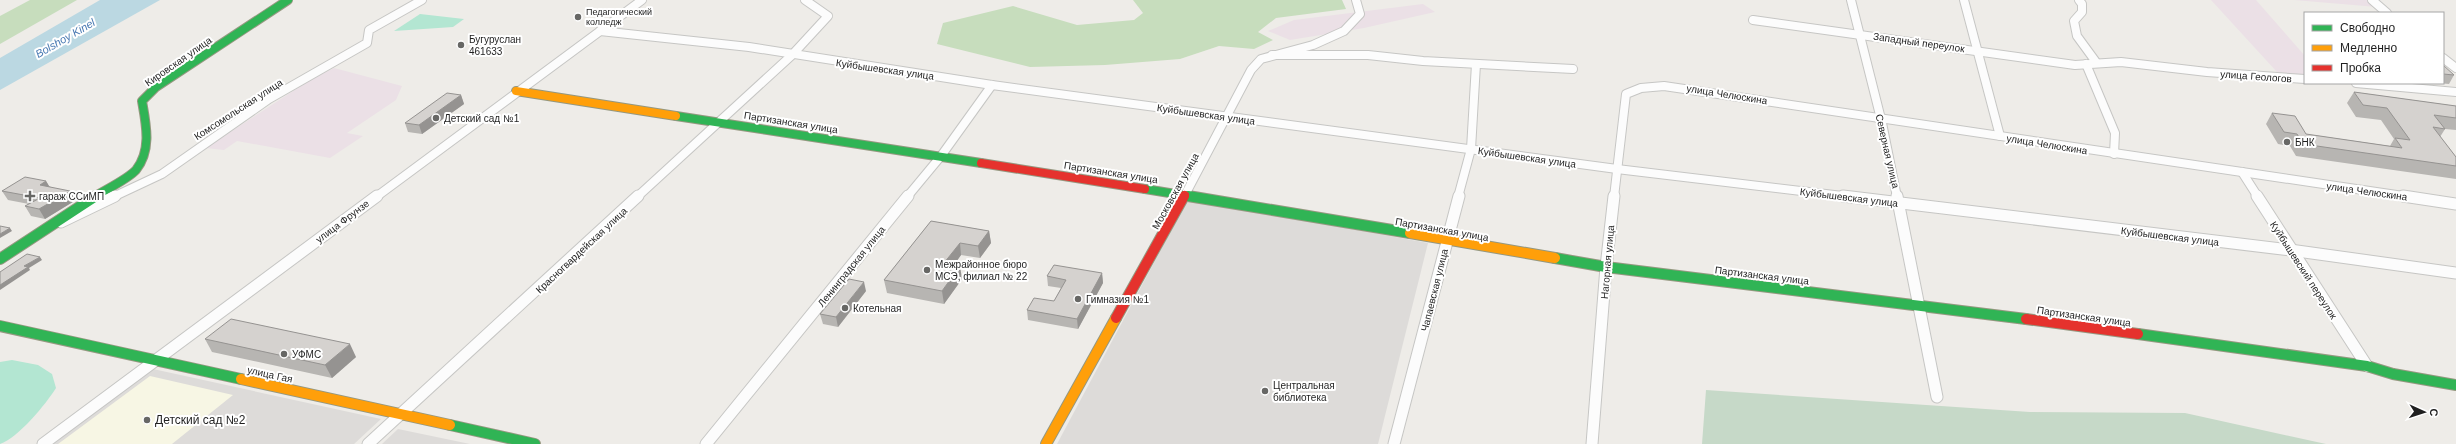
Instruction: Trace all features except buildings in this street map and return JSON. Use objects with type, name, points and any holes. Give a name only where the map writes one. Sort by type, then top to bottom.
[{"type":"street","name":"Кировская улица","points":[[136,170],[146,158],[149,134],[142,101],[156,87],[288,0]]},
{"type":"street","name":"Комсомольская улица","points":[[54,224],[71,219],[117,194],[162,174],[269,99],[367,43],[369,30],[422,0]]},
{"type":"street","name":"улица Фрунзе","points":[[43,444],[516,91],[642,0]]},
{"type":"street","name":"Красногвардейская улица","points":[[368,444],[792,55],[828,16],[805,0]]},
{"type":"street","name":"Московская улица","points":[[1046,444],[1229,117],[1251,70],[1261,59],[1313,45],[1344,31],[1360,14],[1356,0]]},
{"type":"street","name":"Северная улица","points":[[1851,0],[1857,34],[1881,119],[1899,203],[1917,304],[1937,397]]},
{"type":"street","points":[[1964,0],[2000,136]]},
{"type":"street","points":[[2079,0],[2082,4],[2082,12],[2074,20],[2077,36],[2096,62]]},
{"type":"street","points":[[2372,0],[2386,12]]},
{"type":"street","name":"Западный переулок","points":[[1753,20],[1978,51],[2086,64],[2096,62]]},
{"type":"street","name":"Куйбышевская улица","points":[[600,31],[750,47],[792,55],[992,85],[1617,169],[2290,250],[2456,273]]},
{"type":"street","points":[[1272,55],[1297,58],[1335,55],[1399,57],[1423,61],[1573,69]]},
{"type":"street","points":[[2444,59],[2456,68]]},
{"type":"street","name":"улица Геологов","points":[[2096,62],[2121,62],[2207,72],[2304,79]]},
{"type":"street","name":"Чапаевская улица","points":[[1394,444],[1471,149],[1476,64]]},
{"type":"street","points":[[2086,64],[2115,133],[2114,154]]},
{"type":"street","points":[[2367,84],[2456,92]]},
{"type":"street","name":"Ленинградская улица","points":[[706,444],[941,156],[992,85]]},
{"type":"street","name":"улица Челюскина","points":[[1638,87],[1667,86],[1688,88],[1881,119],[2456,204]]},
{"type":"street","name":"Нагорная улица","points":[[1592,444],[1606,267],[1626,94],[1638,87]]},
{"type":"street","name":"Партизанская улица","points":[[516,91],[1185,195],[1606,267],[1917,304],[2367,366],[2393,374],[2456,385]]},
{"type":"street","name":"Комсомольская улица","points":[[0,259],[136,170]]},
{"type":"street","name":"Куйбышевский переулок","points":[[2242,172],[2290,250],[2367,366]]},
{"type":"street","points":[[0,259],[71,219]]},
{"type":"street","name":"улица Гая","points":[[0,326],[401,413],[535,444]]},
{"type":"shaded area","points":[[2211,0],[2256,0],[2304,55],[2304,75],[2277,72]]},
{"type":"shaded area","points":[[2294,0],[2369,0],[2377,7]]},
{"type":"shaded area","points":[[1423,4],[1435,12],[1364,28],[1290,40],[1268,31],[1294,20]]},
{"type":"shaded area","points":[[334,68],[402,86],[396,100],[347,133],[363,136],[330,158],[237,141],[224,150],[206,148],[310,80]]},
{"type":"shaded area","points":[[1188,199],[1428,243],[1378,444],[1057,444]]},
{"type":"shaded area","points":[[153,369],[381,419],[354,444],[52,444]]},
{"type":"shaded area","name":"Детский сад №2","points":[[150,376],[233,395],[172,444],[58,444]]},
{"type":"shaded area","points":[[1706,390],[2030,412],[2185,413],[2326,444],[1702,444]]},
{"type":"shaded area","points":[[398,429],[470,444],[382,444]]},
{"type":"green space","points":[[30,0],[77,0],[0,44],[0,16]]},
{"type":"green space","points":[[1133,0],[1342,0],[1346,9],[1276,18],[1258,32],[1273,40],[1254,49],[1219,46],[1180,59],[1105,65],[1030,67],[937,44],[943,23],[1013,6],[1077,25],[1134,20],[1143,13]]},
{"type":"green space","points":[[420,14],[464,19],[453,27],[394,31]]},
{"type":"green space","points":[[12,360],[38,365],[52,374],[56,388],[46,403],[23,428],[7,441],[0,444],[0,362]]},
{"type":"water","name":"Bolshoy Kinel","points":[[100,0],[160,0],[0,90],[0,58]]},
{"type":"traffic: fast","points":[[0,259],[136,170],[147,145],[147,128],[142,101],[156,87],[288,0]]},
{"type":"traffic: fast","points":[[676,116],[981,163]]},
{"type":"traffic: fast","points":[[1145,189],[1410,233]]},
{"type":"traffic: fast","points":[[1555,258],[1606,267],[2026,319]]},
{"type":"traffic: fast","points":[[0,326],[241,379]]},
{"type":"traffic: fast","points":[[2138,334],[2367,366],[2393,374],[2456,385]]},
{"type":"traffic: fast","points":[[450,425],[535,444]]},
{"type":"traffic: slow","points":[[516,91],[676,116]]},
{"type":"traffic: slow","points":[[1410,233],[1555,258]]},
{"type":"traffic: slow","points":[[1046,444],[1116,318]]},
{"type":"traffic: slow","points":[[241,379],[450,425]]},
{"type":"traffic: jam","points":[[981,163],[1145,189]]},
{"type":"traffic: jam","points":[[1116,318],[1185,195]]},
{"type":"traffic: jam","points":[[2026,319],[2138,334]]},
{"type":"place","name":"Педагогический колледж","points":[[578,17]]},
{"type":"place","name":"Бугуруслан 461633","points":[[461,45]]},
{"type":"place","name":"Детский сад №1","points":[[436,118]]},
{"type":"place","name":"БНК","points":[[2287,142]]},
{"type":"place","name":"гараж ССиМП","points":[[30,196]]},
{"type":"place","name":"Межрайонное бюро МСЭ, филиал № 22","points":[[927,270]]},
{"type":"place","name":"Гимназия №1","points":[[1078,299]]},
{"type":"place","name":"Котельная","points":[[845,308]]},
{"type":"place","name":"УФМС","points":[[284,354]]},
{"type":"place","name":"Центральная библиотека","points":[[1265,391]]},
{"type":"place","name":"Детский сад №2","points":[[147,420]]}]
